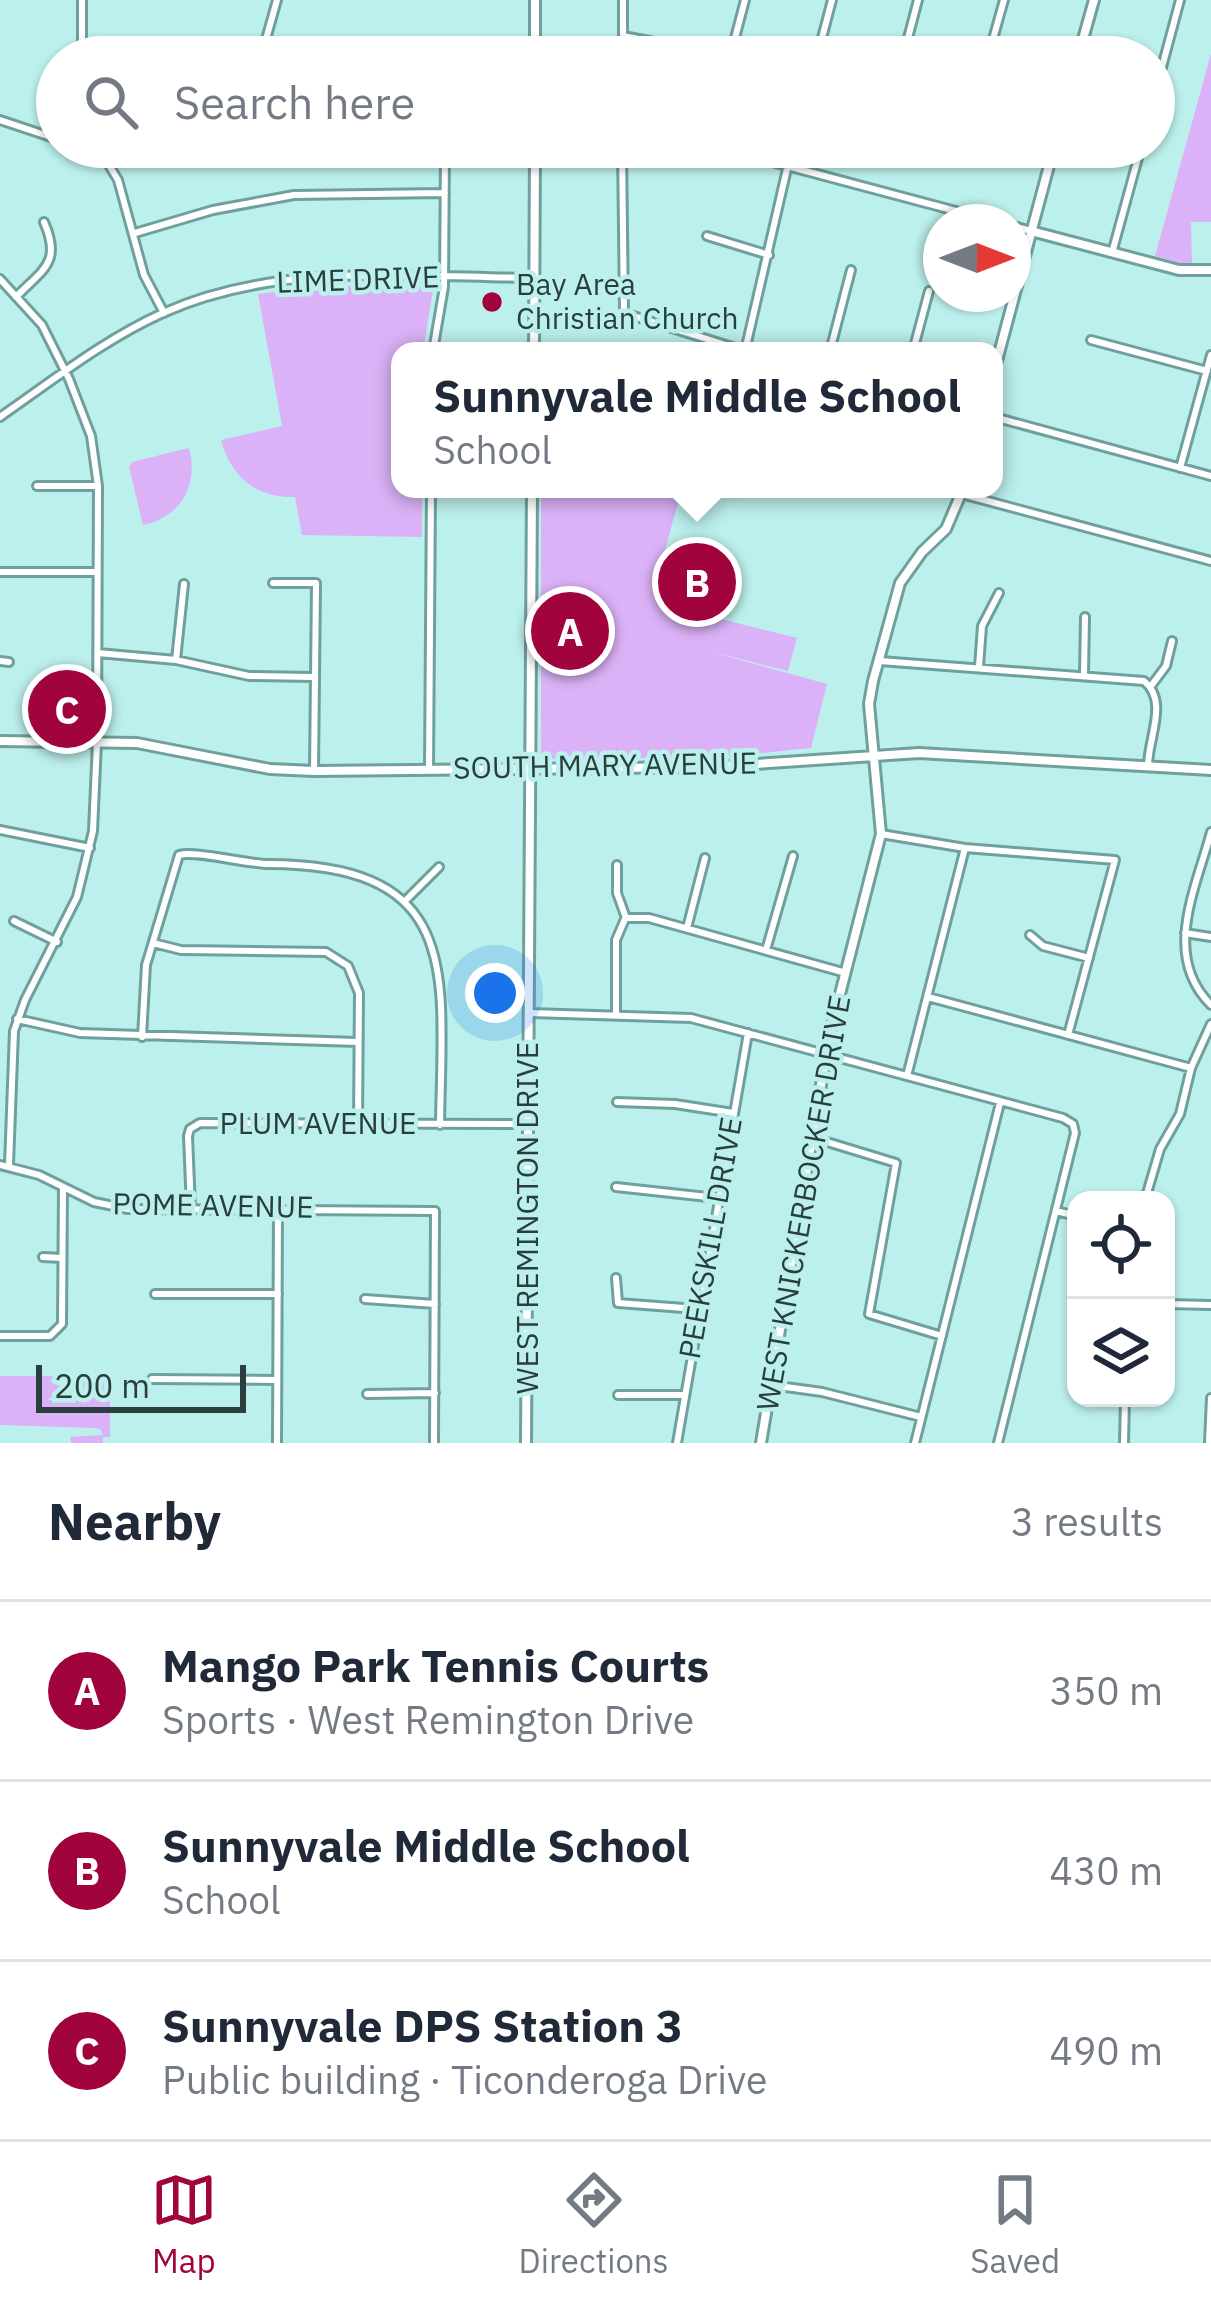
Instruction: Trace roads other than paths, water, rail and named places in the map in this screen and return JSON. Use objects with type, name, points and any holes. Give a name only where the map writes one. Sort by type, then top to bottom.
[{"type":"street","points":[[82,0],[82,36]]},
{"type":"street","points":[[267,36],[277,0]]},
{"type":"street","points":[[535,0],[535,36]]},
{"type":"street","points":[[623,0],[623,36]]},
{"type":"street","points":[[736,36],[746,0]]},
{"type":"street","points":[[823,36],[832,0]]},
{"type":"street","points":[[909,36],[918,0]]},
{"type":"street","points":[[994,36],[1004,0]]},
{"type":"street","points":[[1084,36],[1094,0]]},
{"type":"street","points":[[1170,36],[1180,0]]},
{"type":"street","points":[[0,120],[36,132]]},
{"type":"street","points":[[111,168],[135,233],[144,275],[164,313]]},
{"type":"street","points":[[434,342],[444,277],[445,168]]},
{"type":"street","points":[[534,342],[535,168]]},
{"type":"street","points":[[622,168],[624,313],[716,342]]},
{"type":"street","points":[[747,342],[786,168]]},
{"type":"street","points":[[794,168],[930,204]]},
{"type":"street","points":[[1048,168],[1031,231],[1179,269],[1211,270]]},
{"type":"street","points":[[1112,253],[1135,168]]},
{"type":"street","points":[[135,233],[212,210],[294,195],[445,194]]},
{"type":"street","points":[[16,297],[50,262],[53,242],[44,223]]},
{"type":"street","points":[[707,236],[769,255]]},
{"type":"street","points":[[832,342],[851,270]]},
{"type":"street","name":"LIME DRIVE","points":[[0,417],[164,313],[256,284],[372,275],[535,278]]},
{"type":"street","points":[[0,279],[42,325],[66,372],[91,436],[98,486],[97,742],[90,848],[77,897],[17,1019],[11,1043],[5,1166]]},
{"type":"street","points":[[915,342],[923,311]]},
{"type":"street","points":[[1002,342],[1010,312]]},
{"type":"street","points":[[1091,340],[1207,371]]},
{"type":"street","points":[[1180,468],[1211,355]]},
{"type":"street","points":[[1003,419],[1211,476]]},
{"type":"street","points":[[37,486],[98,486]]},
{"type":"street","points":[[429,770],[431,498]]},
{"type":"street","name":"WEST REMINGTON DRIVE","points":[[526,1443],[532,498]]},
{"type":"street","name":"WEST KNICKERBOCKER DRIVE","points":[[761,1443],[827,1053],[881,834],[869,704],[878,661],[900,583],[946,529],[959,498]]},
{"type":"street","points":[[987,498],[1211,561]]},
{"type":"street","points":[[0,572],[97,572]]},
{"type":"street","points":[[273,583],[316,584],[314,771]]},
{"type":"street","points":[[176,660],[184,584]]},
{"type":"street","points":[[979,667],[982,626],[999,592]]},
{"type":"street","points":[[1084,674],[1085,617]]},
{"type":"street","points":[[1151,686],[1166,666],[1172,641]]},
{"type":"street","points":[[97,653],[176,660],[249,676],[314,677]]},
{"type":"street","points":[[878,661],[1134,678],[1151,686],[1158,706],[1148,766]]},
{"type":"street","name":"SOUTH MARY AVENUE","points":[[0,741],[137,743],[270,769],[314,771],[711,767],[874,754],[977,755],[1211,770]]},
{"type":"street","points":[[0,830],[90,848]]},
{"type":"street","points":[[1211,832],[1184,932],[1187,970],[1211,1005]]},
{"type":"street","points":[[881,834],[965,848],[1115,860],[1068,1035]]},
{"type":"street","points":[[907,1076],[965,848]]},
{"type":"street","points":[[142,1037],[145,973],[179,855],[188,852],[236,863],[319,865],[367,877],[404,902],[429,939],[441,980],[440,1125]]},
{"type":"street","points":[[766,950],[793,856]]},
{"type":"street","points":[[687,928],[705,858]]},
{"type":"street","points":[[616,1016],[616,940],[626,918],[617,893],[617,865]]},
{"type":"street","points":[[404,902],[439,867]]},
{"type":"street","points":[[626,918],[649,918],[846,973]]},
{"type":"street","points":[[14,921],[57,942]]},
{"type":"street","points":[[1184,932],[1211,937]]},
{"type":"street","points":[[1030,935],[1043,946],[1089,958]]},
{"type":"street","points":[[152,943],[181,950],[317,950],[335,955],[356,978],[358,1125]]},
{"type":"street","points":[[928,997],[1191,1068]]},
{"type":"street","points":[[530,1013],[691,1018],[1072,1124],[1076,1133],[998,1443]]},
{"type":"street","points":[[17,1019],[53,1030],[142,1037],[358,1042]]},
{"type":"street","points":[[1148,1191],[1160,1148],[1180,1114],[1191,1068],[1211,1024]]},
{"type":"street","name":"PEEKSKILL DRIVE","points":[[677,1443],[748,1032]]},
{"type":"street","points":[[617,1102],[733,1113]]},
{"type":"street","points":[[915,1443],[1001,1102]]},
{"type":"street","name":"PLUM AVENUE","points":[[191,1209],[188,1136],[195,1125],[529,1124]]},
{"type":"street","points":[[814,1138],[896,1163],[869,1314],[942,1336]]},
{"type":"street","name":"POME AVENUE","points":[[5,1166],[94,1202],[128,1209],[435,1211],[435,1304]]},
{"type":"street","points":[[616,1187],[717,1198]]},
{"type":"street","points":[[0,1336],[50,1336],[62,1324],[63,1188]]},
{"type":"street","points":[[278,1208],[278,1443]]},
{"type":"street","points":[[1056,1211],[1067,1214]]},
{"type":"street","points":[[43,1257],[62,1258]]},
{"type":"street","points":[[616,1278],[618,1303],[697,1309]]},
{"type":"street","points":[[154,1294],[278,1294]]},
{"type":"street","points":[[364,1299],[435,1304],[434,1443]]},
{"type":"street","points":[[1175,1304],[1211,1305]]},
{"type":"street","points":[[152,1379],[278,1380]]},
{"type":"street","points":[[771,1385],[822,1392],[921,1417]]},
{"type":"street","points":[[367,1394],[435,1393]]},
{"type":"street","points":[[618,1395],[682,1396]]},
{"type":"street","points":[[1210,1443],[1211,1398]]},
{"type":"street","points":[[1124,1443],[1125,1407]]},
{"type":"place","name":"Bay Area Christian Church","points":[[492,302]]},
{"type":"place","name":"Sunnyvale Middle School","points":[[697,582]]},
{"type":"place","name":"Mango Park Tennis Courts","points":[[570,631]]},
{"type":"place","name":"Sunnyvale DPS Station 3","points":[[67,709]]}]
